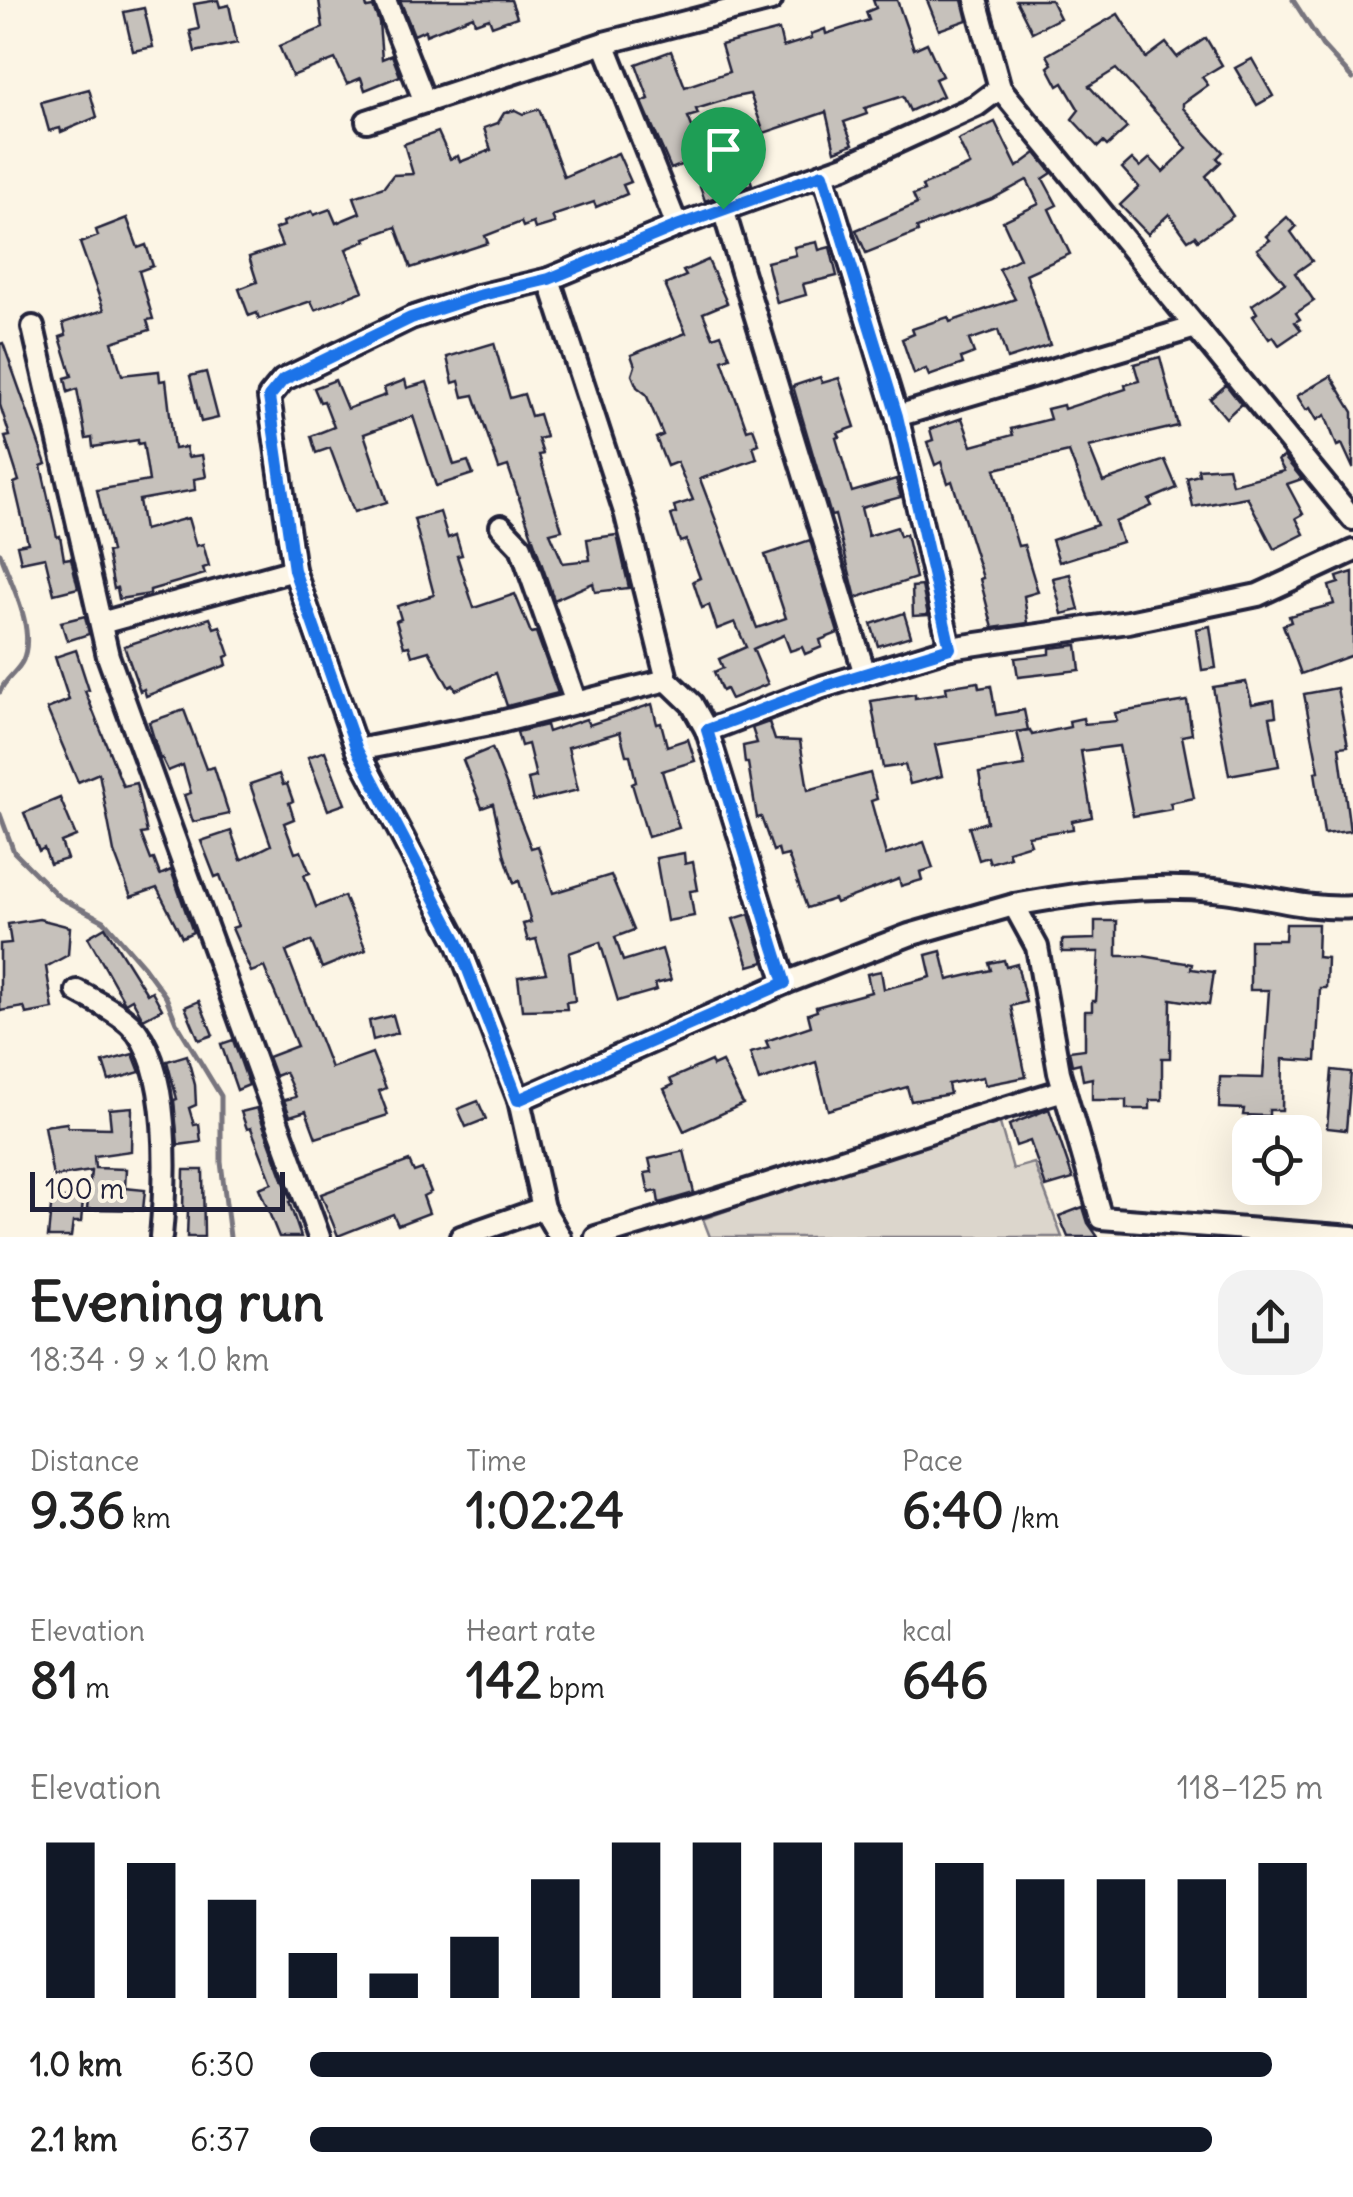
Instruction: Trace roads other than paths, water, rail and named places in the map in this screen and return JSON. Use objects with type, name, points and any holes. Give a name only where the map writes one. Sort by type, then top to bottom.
[{"type":"street","points":[[384,0],[425,102]]},
{"type":"street","points":[[367,121],[604,44],[772,0]]},
{"type":"street","points":[[976,0],[1000,88],[1353,518]]},
{"type":"street","points":[[604,44],[677,226]]},
{"type":"street","points":[[560,1237],[542,1208],[518,1100],[457,941],[357,750],[294,570],[269,397],[283,380],[411,318],[549,279],[677,226],[823,174],[976,106],[1000,88]]},
{"type":"street","points":[[823,174],[897,416],[950,648]]},
{"type":"street","points":[[723,209],[864,674]]},
{"type":"street","points":[[549,279],[626,515],[667,680],[692,704],[707,730],[785,983]]},
{"type":"street","points":[[897,416],[1196,327]]},
{"type":"street","points":[[33,328],[108,656],[319,1237]]},
{"type":"street","points":[[501,526],[521,546],[576,703]]},
{"type":"street","points":[[707,730],[950,648],[1128,622],[1258,595],[1353,551]]},
{"type":"street","points":[[100,624],[294,570]]},
{"type":"street","points":[[357,750],[496,724],[667,680]]},
{"type":"street","points":[[518,1100],[785,983],[910,935],[1014,905],[1098,891],[1174,887],[1353,907]]},
{"type":"street","points":[[1014,905],[1036,947],[1064,1090],[1103,1227],[1353,1237]]},
{"type":"street","points":[[77,991],[132,1026],[147,1049],[161,1120],[165,1182],[161,1237]]},
{"type":"street","points":[[596,1237],[725,1200],[869,1150],[1064,1090]]},
{"type":"street","points":[[461,1237],[542,1208]]},
{"type":"waterway","points":[[1293,0],[1322,45],[1353,79]]},
{"type":"waterway","points":[[0,553],[21,606],[26,634],[23,660],[0,692]]},
{"type":"waterway","points":[[0,814],[14,852],[59,897],[104,921],[144,967],[166,997],[176,1022],[221,1096],[221,1162],[230,1237]]}]
